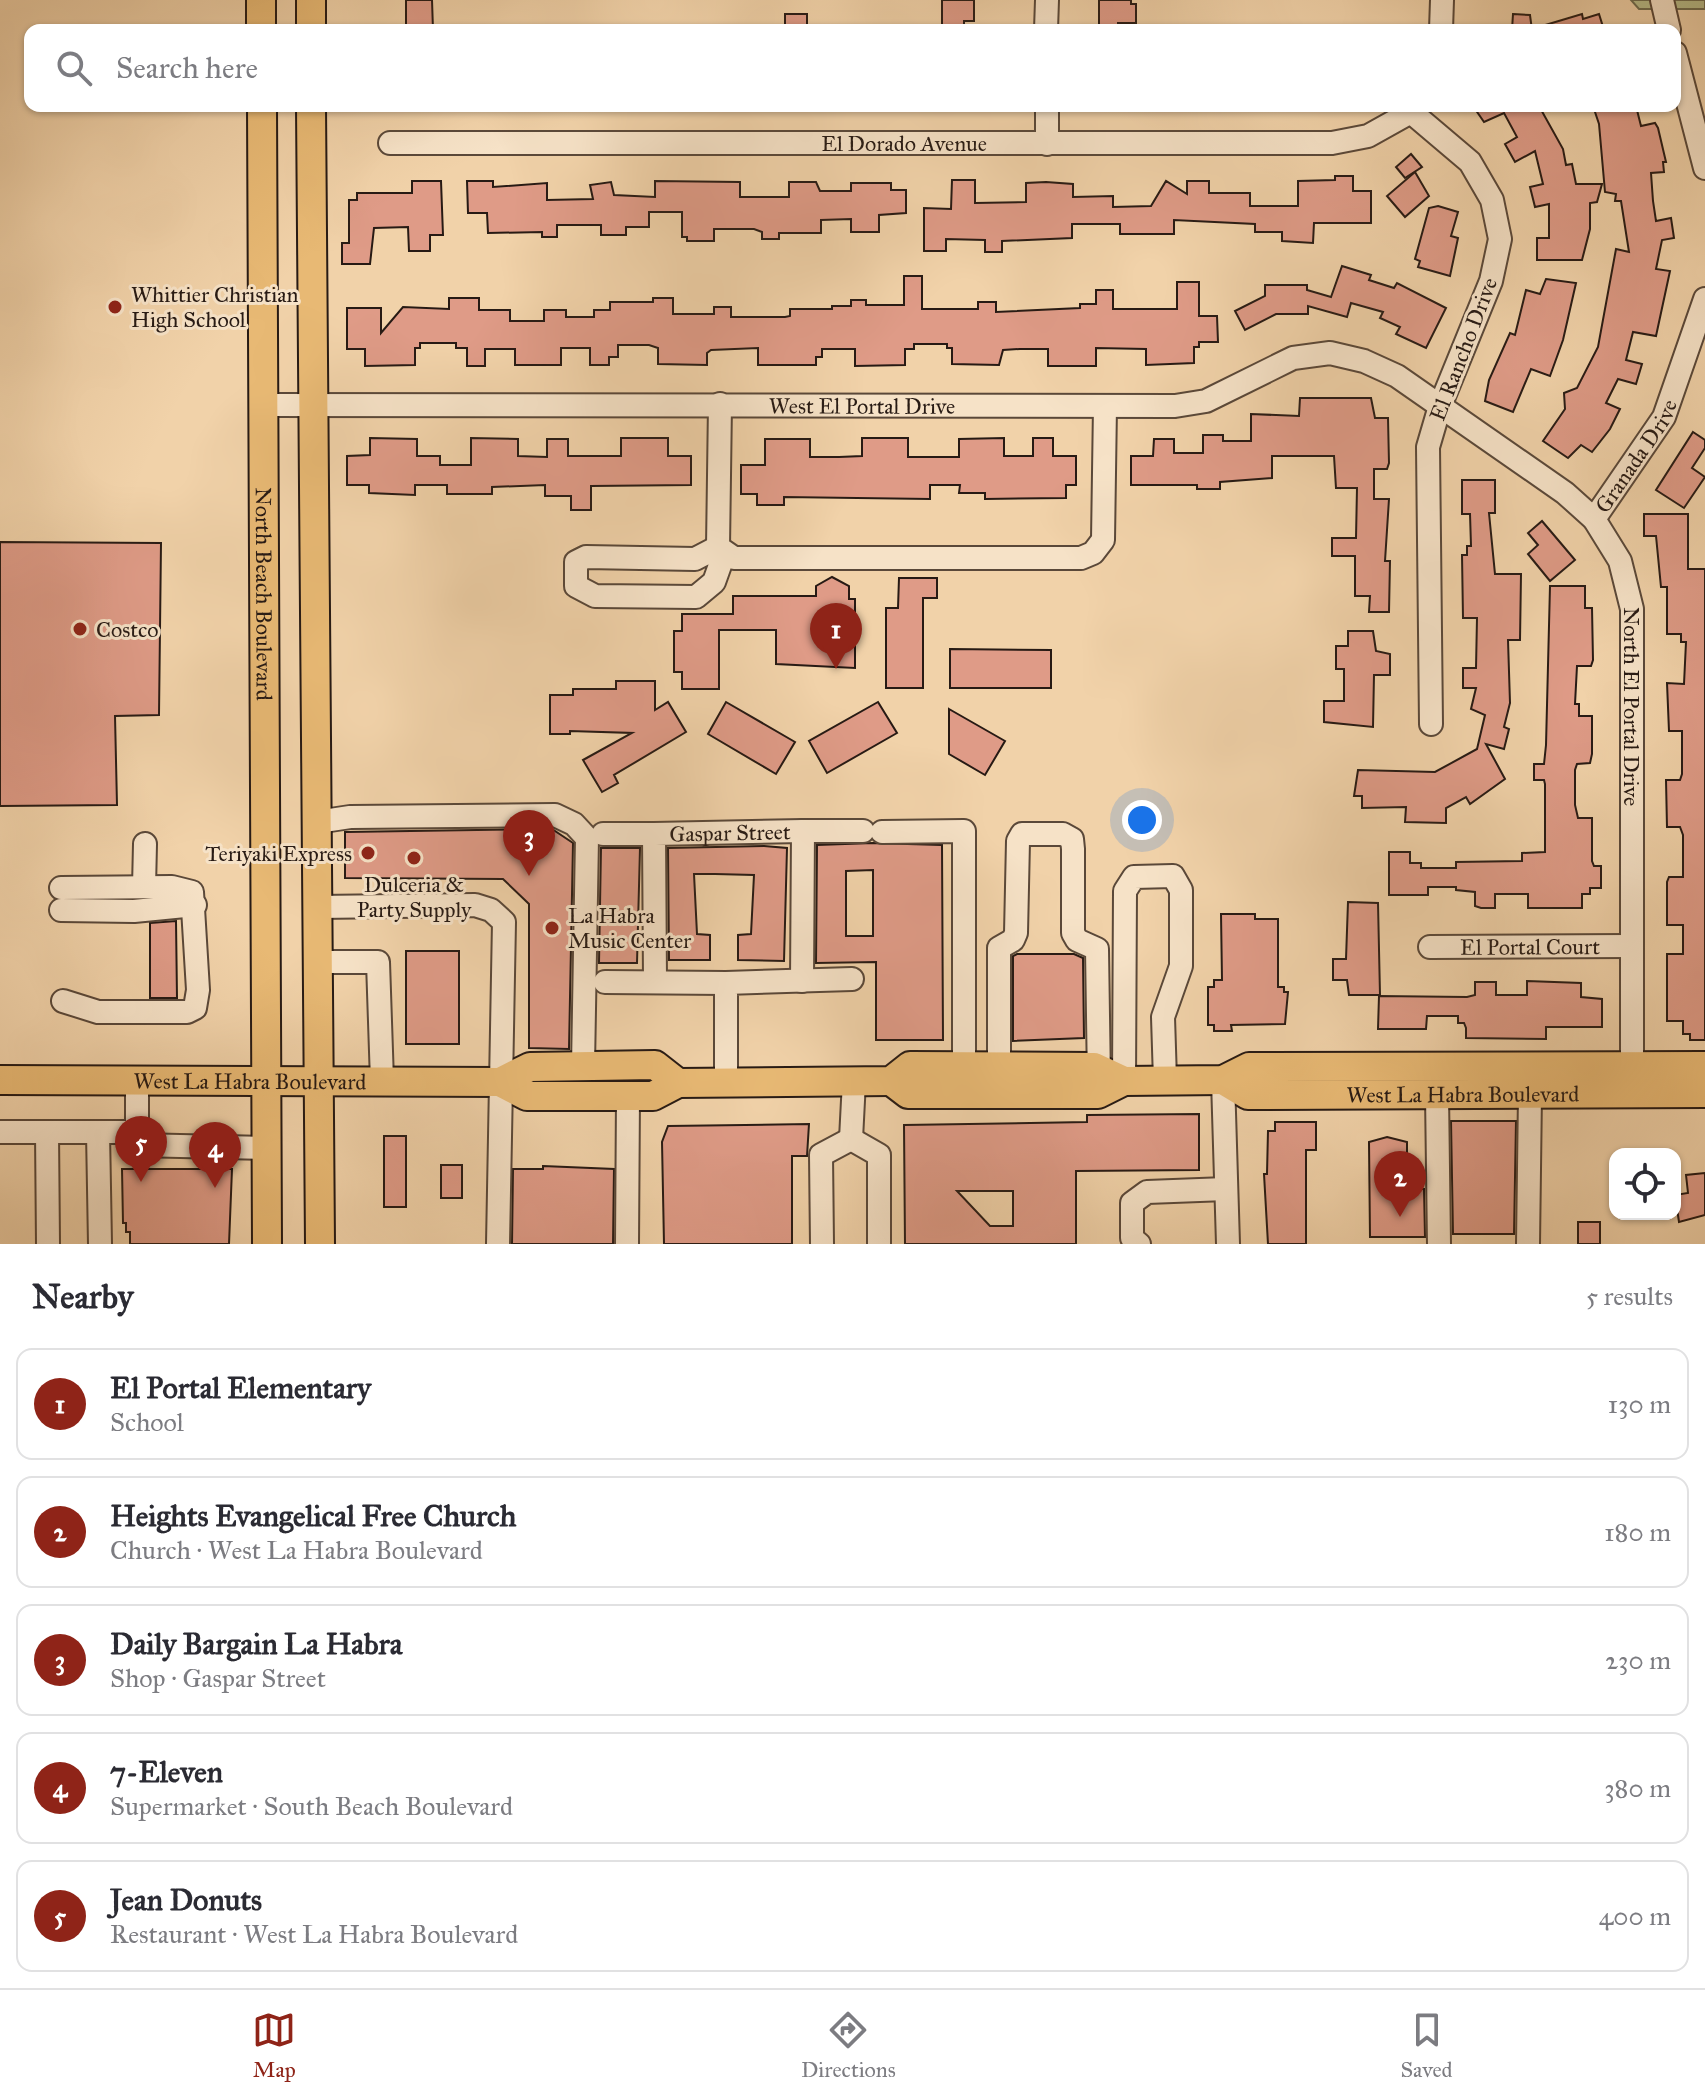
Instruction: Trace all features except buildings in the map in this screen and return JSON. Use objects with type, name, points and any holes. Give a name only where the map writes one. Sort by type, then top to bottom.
[{"type":"main road","points":[[261,0],[261,24]]},
{"type":"main road","points":[[311,0],[311,24]]},
{"type":"main road","name":"North Beach Boulevard","points":[[262,112],[267,1244]]},
{"type":"main road","points":[[311,112],[320,1244]]},
{"type":"main road","name":"West La Habra Boulevard","points":[[500,1082],[530,1067],[655,1065],[678,1083]]},
{"type":"main road","name":"West La Habra Boulevard","points":[[891,1081],[910,1066],[999,1067],[1107,1081]]},
{"type":"main road","name":"West La Habra Boulevard","points":[[1223,1080],[1248,1095],[1530,1094],[1705,1066]]},
{"type":"main road","name":"West La Habra Boulevard","points":[[0,1080],[500,1082],[527,1096],[653,1096],[678,1083],[891,1081],[908,1094],[1107,1081],[1223,1080],[1249,1067],[1632,1079],[1705,1093]]},
{"type":"street","points":[[1046,24],[1047,0]]},
{"type":"street","points":[[1441,24],[1442,0]]},
{"type":"street","points":[[1662,0],[1668,24]]},
{"type":"street","points":[[1681,76],[1705,168]]},
{"type":"street","points":[[1047,112],[1047,144]]},
{"type":"street","name":"El Dorado Avenue","points":[[390,143],[1332,143],[1368,136],[1407,112]]},
{"type":"street","name":"El Rancho Drive","points":[[1415,112],[1470,162],[1492,200],[1500,239],[1491,281],[1440,406],[1428,447],[1431,724]]},
{"type":"street","name":"Granada Drive","points":[[1594,519],[1664,417],[1705,299]]},
{"type":"street","name":"West El Portal Drive","points":[[262,405],[1105,406],[1206,401],[1293,358],[1330,353],[1364,361],[1397,376],[1440,406]]},
{"type":"street","points":[[720,404],[721,545],[714,582],[696,597],[595,596],[576,586],[576,562],[586,557],[695,559],[721,545]]},
{"type":"street","points":[[721,545],[734,558],[1081,558],[1093,553],[1103,540],[1105,406]]},
{"type":"street","name":"North El Portal Drive","points":[[1440,406],[1565,493],[1594,519],[1620,561],[1632,609],[1632,1079]]},
{"type":"street","points":[[317,822],[350,817],[555,815],[574,824],[587,838],[583,1066]]},
{"type":"street","points":[[803,831],[964,831],[964,1067]]},
{"type":"street","name":"Gaspar Street","points":[[655,980],[654,834],[803,831],[802,981]]},
{"type":"street","points":[[603,834],[654,834]]},
{"type":"street","points":[[999,1067],[999,948],[1013,940],[1016,933],[1018,841],[1022,834],[1063,834],[1072,839],[1073,933],[1077,940],[1097,949],[1107,1081]]},
{"type":"street","points":[[144,887],[145,844]]},
{"type":"street","points":[[1107,1081],[1125,891],[1134,877],[1173,876],[1181,890],[1181,966],[1163,1017],[1165,1080]]},
{"type":"street","points":[[63,1001],[98,1012],[187,1012],[195,1008],[198,990],[195,905],[192,892],[144,887],[61,899],[134,911],[195,905]]},
{"type":"street","points":[[318,907],[475,905],[491,910],[504,922],[498,1244]]},
{"type":"street","name":"El Portal Court","points":[[1430,947],[1630,946]]},
{"type":"street","points":[[318,962],[378,962],[382,1081]]},
{"type":"street","points":[[605,982],[655,980],[726,983],[852,979]]},
{"type":"street","points":[[726,983],[726,1082]]},
{"type":"street","points":[[137,1080],[137,1145],[268,1148]]},
{"type":"street","points":[[1223,1080],[1228,1244]]},
{"type":"street","points":[[851,1139],[854,1081]]},
{"type":"street","points":[[1437,1094],[1439,1244]]},
{"type":"street","points":[[1528,1244],[1530,1094]]},
{"type":"street","points":[[627,1244],[628,1096]]},
{"type":"street","points":[[0,1132],[137,1132]]},
{"type":"street","points":[[47,1132],[48,1244]]},
{"type":"street","points":[[98,1132],[100,1244]]},
{"type":"street","points":[[822,1244],[821,1155],[851,1139]]},
{"type":"street","points":[[851,1139],[879,1155],[879,1244]]},
{"type":"street","points":[[1139,1244],[1132,1238],[1132,1203],[1147,1192],[1226,1189]]},
{"type":"green space","points":[[1631,0],[1705,0],[1705,9],[1639,9]]},
{"type":"place","name":"Whittier Christian High School","points":[[115,307]]},
{"type":"place","name":"Costco","points":[[80,629]]},
{"type":"place","name":"El Portal Elementary","points":[[836,669]]},
{"type":"place","name":"Teriyaki Express","points":[[368,853]]},
{"type":"place","name":"Dulceria & Party Supply","points":[[414,858]]},
{"type":"place","name":"Daily Bargain La Habra","points":[[529,876]]},
{"type":"place","name":"La Habra Music Center","points":[[552,928]]},
{"type":"place","name":"Jean Donuts","points":[[141,1182]]},
{"type":"place","name":"7-Eleven","points":[[215,1188]]},
{"type":"place","name":"Heights Evangelical Free Church","points":[[1400,1217]]}]
